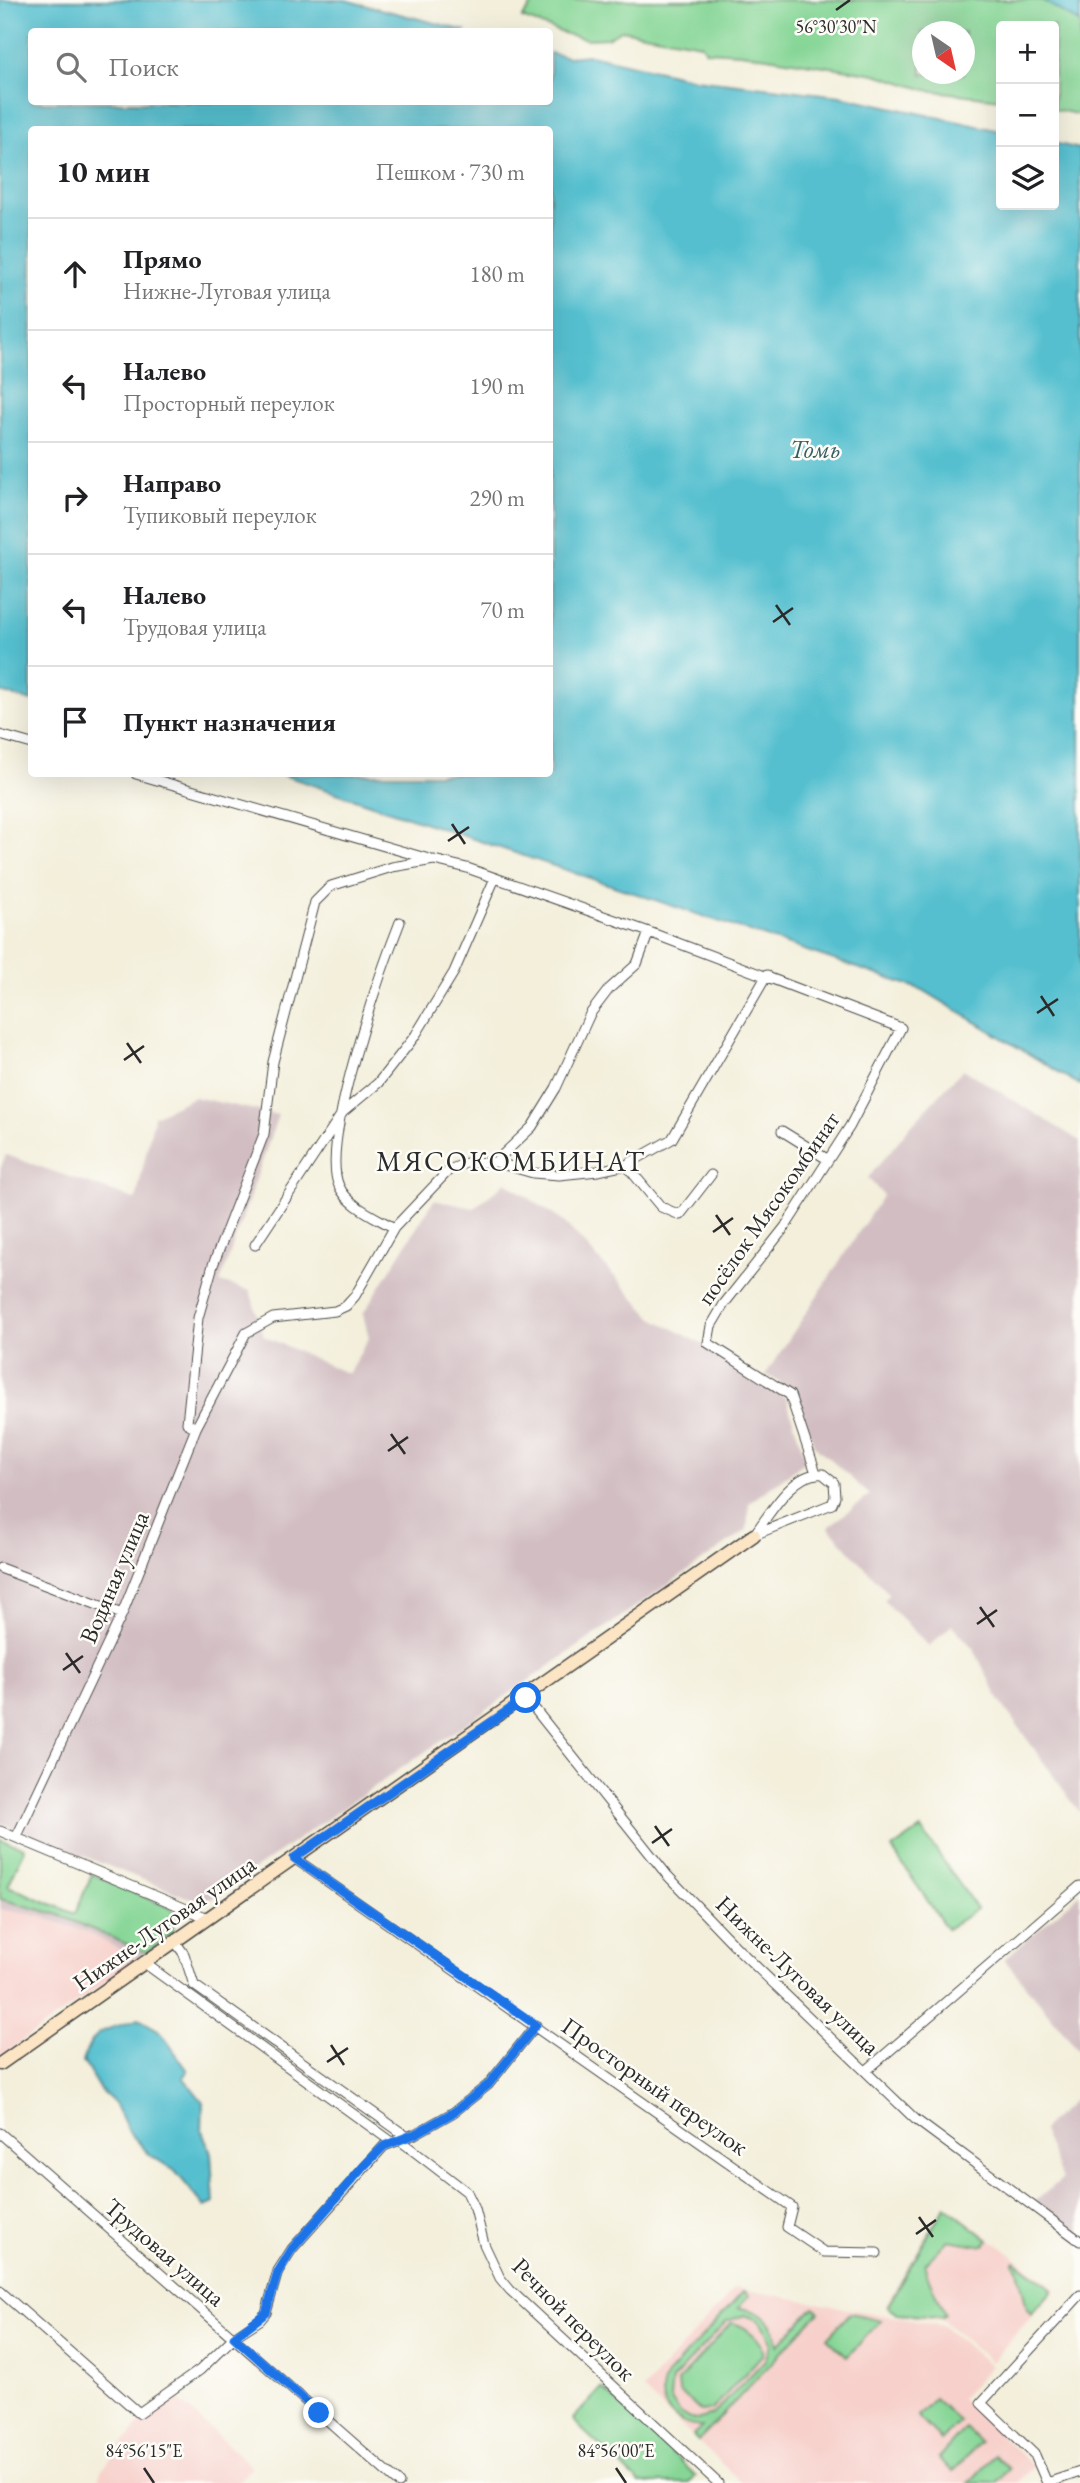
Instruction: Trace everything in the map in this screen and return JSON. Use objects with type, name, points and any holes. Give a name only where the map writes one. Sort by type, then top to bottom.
[{"type":"street","points":[[0,735],[28,743]]},
{"type":"street","points":[[146,777],[434,860]]},
{"type":"street","name":"посёлок Мясокомбинат","points":[[196,1428],[187,1423],[198,1318],[213,1265],[264,1133],[273,1062],[315,902],[331,886],[393,867],[434,860],[495,878],[649,932],[901,1028],[850,1126],[785,1227],[724,1304],[710,1326],[708,1343],[790,1395],[816,1473]]},
{"type":"street","points":[[255,1245],[343,1112],[378,1083],[415,1036],[454,972],[495,878]]},
{"type":"street","points":[[400,922],[355,1047],[336,1154],[339,1186],[351,1201],[394,1228],[449,1170],[466,1163],[495,1162],[533,1173],[559,1175],[626,1165],[678,1133],[735,1026],[767,975]]},
{"type":"street","points":[[495,1162],[532,1127],[556,1088],[590,1014],[609,989],[637,964],[649,932]]},
{"type":"street","points":[[782,1131],[827,1159]]},
{"type":"street","points":[[626,1165],[661,1207],[680,1215],[711,1175]]},
{"type":"street","name":"Водяная улица","points":[[17,1836],[122,1614],[196,1428],[246,1332],[273,1318],[335,1311],[346,1306],[355,1296],[394,1228]]},
{"type":"street","points":[[816,1473],[830,1478],[834,1483],[835,1497],[832,1504],[754,1535],[780,1501],[805,1478],[816,1473]]},
{"type":"street","name":"Нижне-Луговая улица","points":[[0,2064],[174,1940],[526,1698],[754,1535]]},
{"type":"street","points":[[0,1569],[122,1614]]},
{"type":"street","name":"Нижне-Луговая улица","points":[[526,1698],[667,1875],[740,1951],[915,2119],[1080,2241]]},
{"type":"street","points":[[0,1830],[208,1918]]},
{"type":"street","name":"Просторный переулок","points":[[294,1858],[536,2025],[792,2207],[787,2227],[824,2252],[877,2253]]},
{"type":"street","points":[[866,2071],[1080,1886]]},
{"type":"street","points":[[174,1940],[184,1954],[194,1985],[399,2139]]},
{"type":"street","points":[[143,1962],[399,2139]]},
{"type":"street","points":[[0,2291],[139,2413],[200,2370],[234,2337],[266,2313],[278,2272],[292,2249],[364,2166],[399,2139],[454,2112],[488,2085],[536,2025]]},
{"type":"street","name":"Трудовая улица","points":[[0,2133],[399,2483]]},
{"type":"street","name":"Речной переулок","points":[[399,2139],[467,2192],[475,2209],[484,2244],[500,2278],[510,2290],[718,2483]]},
{"type":"street","points":[[1080,2295],[981,2403],[1035,2455],[1047,2483],[1080,2472]]},
{"type":"shaded area","points":[[963,1069],[1080,1141],[1080,1813],[999,1700],[974,1649],[952,1625],[929,1646],[883,1600],[889,1594],[828,1527],[870,1495],[814,1445],[795,1392],[766,1374],[883,1195],[868,1178],[913,1123]]},
{"type":"shaded area","points":[[194,1097],[278,1115],[220,1282],[250,1291],[264,1336],[348,1374],[369,1338],[363,1314],[434,1200],[474,1208],[506,1182],[564,1222],[653,1318],[708,1347],[786,1398],[806,1461],[749,1503],[747,1530],[204,1904],[0,1823],[0,1169],[6,1155],[136,1200],[154,1116]]},
{"type":"shaded area","points":[[1080,1894],[1080,2052],[1004,1959]]},
{"type":"shaded area","points":[[0,1899],[59,1915],[147,1953],[138,1959],[89,1933],[39,1916],[0,1909]]},
{"type":"shaded area","points":[[0,1909],[39,1916],[89,1933],[138,1959],[0,2057]]},
{"type":"shaded area","points":[[1080,2094],[1080,2243],[1033,2203],[1062,2179],[1042,2130]]},
{"type":"shaded area","points":[[945,2204],[1056,2289],[991,2362],[943,2320],[897,2315],[885,2307]]},
{"type":"shaded area","points":[[735,2288],[944,2326],[991,2366],[961,2399],[1034,2466],[1018,2483],[742,2483],[643,2390]]},
{"type":"shaded area","points":[[174,2396],[252,2467],[238,2483],[98,2483],[102,2469],[146,2416]]},
{"type":"green space","points":[[546,0],[1080,0],[1080,115],[1059,110],[1059,21],[996,21],[996,98],[926,90],[875,74],[741,53],[706,51],[701,44],[621,30],[607,38],[587,39],[522,18],[533,4]]},
{"type":"green space","points":[[921,1829],[977,1909],[947,1929],[892,1849]]},
{"type":"green space","points":[[0,1839],[25,1848],[8,1886],[75,1914],[92,1874],[173,1909],[173,1932],[147,1953],[59,1915],[0,1899]]},
{"type":"green space","points":[[945,2206],[989,2240],[984,2246],[948,2240],[925,2264],[926,2273],[945,2314],[942,2317],[897,2314],[887,2307]]},
{"type":"green space","points":[[1015,2261],[1052,2291],[1031,2314],[1027,2309],[1018,2269],[1013,2263]]},
{"type":"green space","points":[[744,2291],[749,2296],[738,2308],[754,2311],[765,2318],[774,2330],[778,2345],[814,2307],[819,2312],[698,2441],[693,2436],[702,2427],[682,2422],[667,2409],[663,2401],[662,2392],[669,2373]],"holes":[[[745,2315],[758,2320],[768,2333],[771,2344],[765,2360],[714,2414],[697,2420],[680,2414],[670,2398],[672,2380],[727,2321]]]},
{"type":"green space","points":[[850,2313],[881,2320],[847,2357],[827,2338]]},
{"type":"green space","points":[[731,2323],[742,2326],[753,2334],[761,2344],[763,2354],[712,2410],[700,2411],[679,2392],[678,2381]]},
{"type":"green space","points":[[602,2388],[696,2476],[689,2483],[640,2483],[575,2423],[573,2419]]},
{"type":"green space","points":[[934,2398],[959,2421],[941,2440],[917,2416]]},
{"type":"green space","points":[[965,2428],[980,2442],[953,2472],[938,2458]]},
{"type":"green space","points":[[995,2455],[1009,2469],[996,2483],[969,2483]]},
{"type":"water","name":"Томь","points":[[0,0],[345,0],[454,28],[28,28],[28,105],[553,105],[553,54],[568,57],[590,55],[695,79],[840,96],[996,130],[996,210],[1059,210],[1059,144],[1080,149],[1080,1085],[923,990],[289,777],[553,777],[553,126],[28,126],[28,700],[0,692]]},
{"type":"water","points":[[1042,0],[1080,0],[1080,23]]},
{"type":"water","points":[[139,2019],[160,2031],[188,2071],[183,2077],[203,2102],[202,2131],[211,2153],[214,2203],[205,2207],[175,2171],[150,2155],[129,2132],[115,2103],[100,2090],[83,2061],[87,2049],[98,2035]]},
{"type":"district","name":"МЯСОКОМБИНАТ","points":[[511,1161]]},
{"type":"route","points":[[319,2413],[234,2337],[266,2313],[278,2272],[292,2249],[364,2166],[384,2146],[415,2134],[454,2112],[488,2085],[536,2025],[294,1858],[526,1698]]}]
